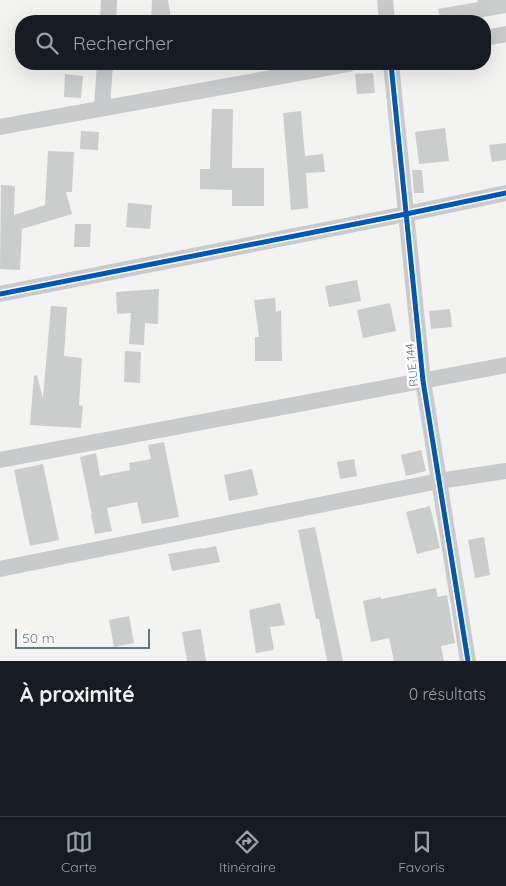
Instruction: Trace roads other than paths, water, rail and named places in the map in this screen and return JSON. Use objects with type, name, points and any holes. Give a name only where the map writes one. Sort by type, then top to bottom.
[{"type":"street","points":[[108,15],[109,0]]},
{"type":"street","points":[[385,0],[386,15]]},
{"type":"street","points":[[491,37],[506,34]]},
{"type":"street","points":[[102,108],[105,70]]},
{"type":"street","points":[[0,127],[315,70]]},
{"type":"street","name":"RUE 144","points":[[392,70],[423,381],[468,661]]},
{"type":"street","points":[[0,294],[506,193]]},
{"type":"street","points":[[0,460],[506,365]]},
{"type":"street","points":[[0,569],[439,481],[506,471]]}]
